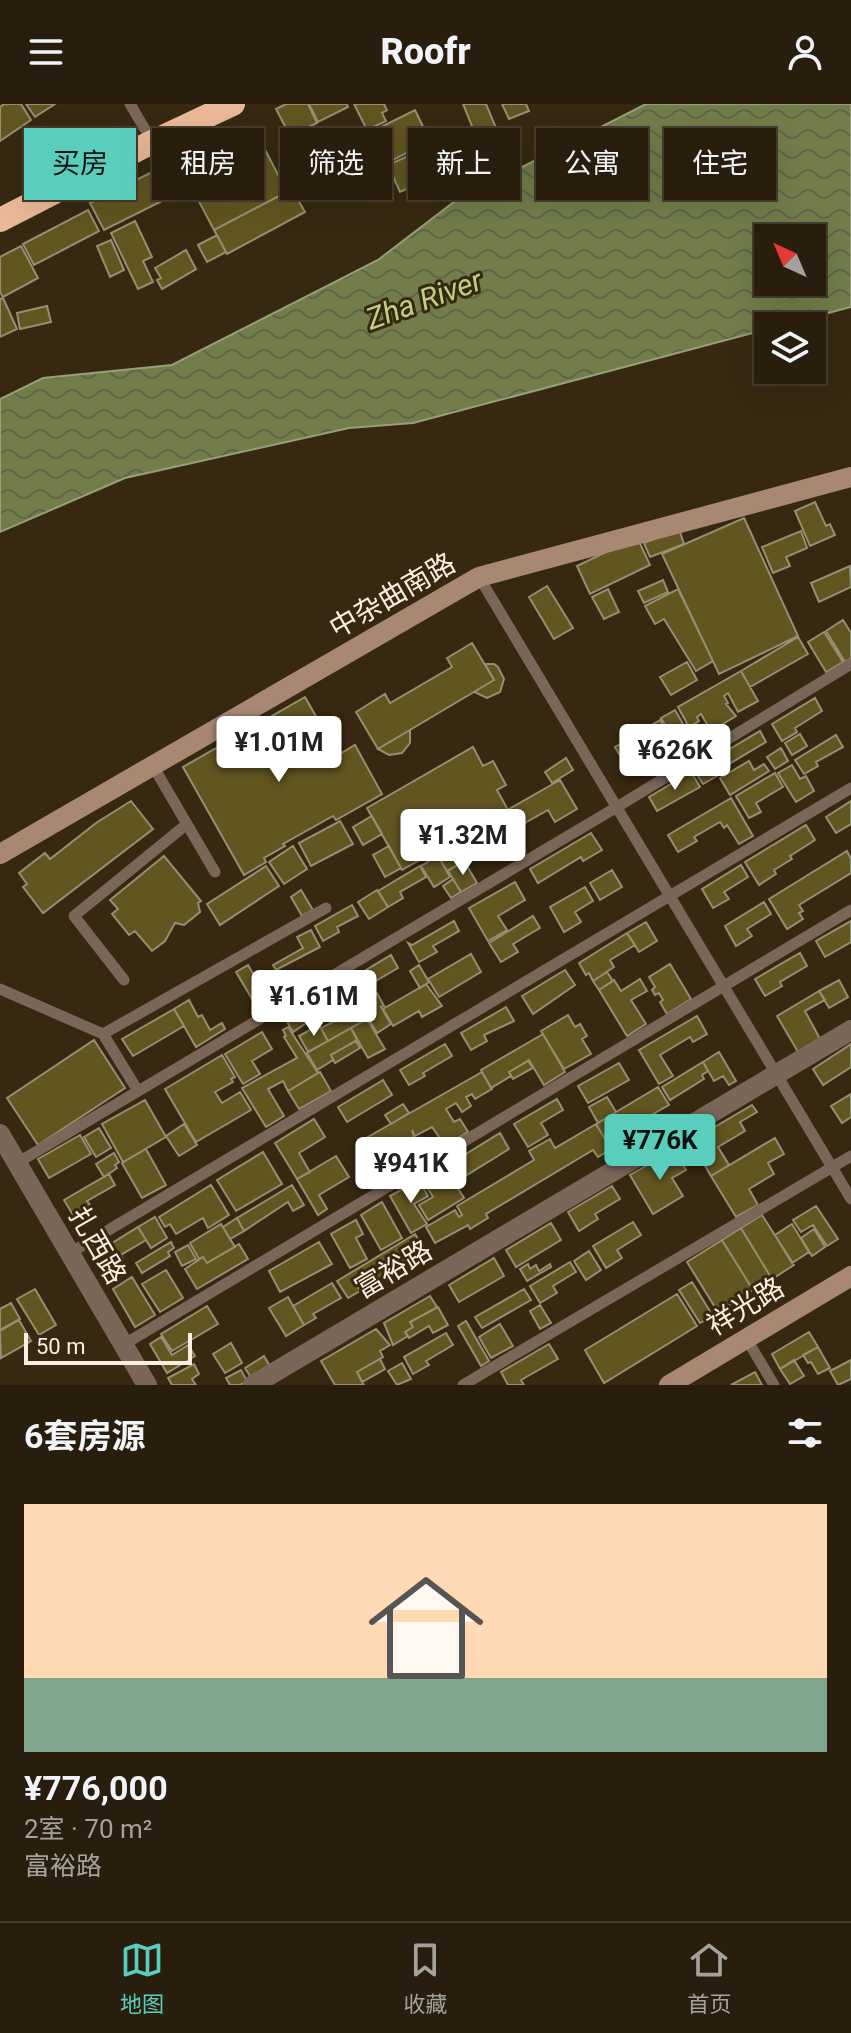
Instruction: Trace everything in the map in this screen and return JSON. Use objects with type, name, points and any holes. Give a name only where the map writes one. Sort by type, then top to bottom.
[{"type":"highway","points":[[182,128],[233,104]]},
{"type":"highway","points":[[0,220],[152,142]]},
{"type":"street","name":"中杂曲南路","points":[[0,854],[479,577],[851,477]]},
{"type":"street","name":"富裕路","points":[[253,1385],[851,1030]]},
{"type":"street","name":"扎西路","points":[[0,1134],[147,1385]]},
{"type":"street","name":"祥光路","points":[[669,1385],[851,1276]]},
{"type":"lane","points":[[130,104],[152,142]]},
{"type":"lane","points":[[479,577],[851,1199]]},
{"type":"lane","points":[[17,1163],[617,807],[851,664]]},
{"type":"lane","points":[[153,766],[215,872]]},
{"type":"lane","points":[[70,1253],[851,788]]},
{"type":"lane","points":[[124,980],[74,916],[187,824]]},
{"type":"lane","points":[[103,1034],[326,908]]},
{"type":"lane","points":[[123,1345],[851,910]]},
{"type":"lane","points":[[0,989],[103,1034],[138,1091]]},
{"type":"lane","points":[[463,1385],[851,1156]]},
{"type":"lane","points":[[746,1338],[774,1385]]},
{"type":"water","name":"Zha River","points":[[646,104],[851,104],[851,307],[826,314],[754,312],[754,333],[413,423],[349,428],[125,478],[0,532],[0,399],[43,378],[172,365],[378,260],[457,200],[520,200],[520,168],[536,160],[536,200],[648,200],[648,128],[599,128]]},
{"type":"building","points":[[4,104],[21,104],[31,120],[0,141],[0,107]]},
{"type":"building","points":[[26,104],[55,104],[35,117]]},
{"type":"building","points":[[286,104],[308,104],[317,123],[307,128],[286,128],[276,109]]},
{"type":"building","points":[[309,104],[347,104],[348,107],[318,122]]},
{"type":"building","points":[[354,104],[384,104],[387,110],[382,113],[386,121],[366,128]]},
{"type":"building","points":[[463,104],[486,104],[496,128],[473,128]]},
{"type":"building","points":[[502,104],[526,104],[529,111],[509,119]]},
{"type":"building","points":[[415,110],[424,128],[408,128],[408,152],[392,160],[392,128],[379,128]]},
{"type":"building","points":[[264,148],[280,178],[280,196],[214,230],[198,200],[264,200]]},
{"type":"building","points":[[408,156],[408,188],[400,192],[392,174],[392,163]]},
{"type":"building","points":[[152,172],[152,200],[164,200],[104,230],[90,203],[96,200],[136,200],[136,180]]},
{"type":"building","points":[[280,195],[280,200],[298,200],[305,212],[227,254],[214,230]]},
{"type":"building","points":[[88,210],[99,231],[34,265],[23,244]]},
{"type":"building","points":[[135,221],[152,257],[143,261],[153,282],[138,289],[111,233]]},
{"type":"building","points":[[217,235],[226,252],[207,262],[198,245]]},
{"type":"building","points":[[111,240],[124,270],[110,277],[97,246]]},
{"type":"building","points":[[21,246],[38,278],[3,297],[0,292],[0,257]]},
{"type":"building","points":[[186,250],[196,269],[162,289],[157,280],[161,278],[155,268]]},
{"type":"building","points":[[3,298],[17,329],[0,337],[0,299]]},
{"type":"building","points":[[47,306],[51,322],[20,329],[17,313]]},
{"type":"building","points":[[815,502],[826,526],[830,524],[835,535],[810,546],[795,511]]},
{"type":"building","points":[[744,518],[798,636],[719,674],[662,554]]},
{"type":"building","points":[[679,529],[684,544],[650,557],[644,543]]},
{"type":"building","points":[[801,531],[807,548],[786,557],[790,566],[773,573],[762,547]]},
{"type":"building","points":[[637,537],[650,565],[590,594],[577,566]]},
{"type":"building","points":[[850,566],[851,587],[819,602],[811,583]]},
{"type":"building","points":[[663,580],[668,592],[644,603],[638,591]]},
{"type":"building","points":[[547,586],[573,628],[554,639],[529,597]]},
{"type":"building","points":[[608,589],[619,612],[604,619],[592,597]]},
{"type":"building","points":[[678,589],[713,661],[696,671],[664,619],[655,624],[645,606]]},
{"type":"building","points":[[843,620],[851,633],[851,658],[845,662],[826,631]]},
{"type":"building","points":[[824,632],[843,662],[826,672],[808,642]]},
{"type":"building","points":[[798,637],[808,654],[750,687],[741,671]]},
{"type":"building","points":[[472,643],[494,680],[378,749],[356,712],[385,694],[390,703],[452,667],[447,658]]},
{"type":"building","points":[[687,662],[697,680],[671,695],[660,677]]},
{"type":"building","points":[[485,664],[498,667],[504,679],[500,692],[487,698],[474,692],[494,680]]},
{"type":"building","points":[[741,671],[758,701],[738,712],[728,693],[724,696],[726,704],[736,716],[711,731],[701,714],[697,717],[699,721],[689,727],[678,707]]},
{"type":"building","points":[[305,697],[338,755],[355,745],[382,794],[336,820],[333,816],[283,844],[285,846],[264,858],[266,862],[244,875],[183,767]]},
{"type":"building","points":[[815,698],[822,711],[795,728],[797,732],[782,741],[772,724]]},
{"type":"building","points":[[675,710],[695,745],[682,753],[661,718]]},
{"type":"building","points":[[660,720],[668,733],[625,764],[615,747]]},
{"type":"building","points":[[410,730],[410,743],[402,753],[389,755],[378,749]]},
{"type":"building","points":[[760,731],[766,742],[719,770],[713,759]]},
{"type":"building","points":[[800,734],[807,746],[792,755],[785,743]]},
{"type":"building","points":[[836,735],[843,747],[816,762],[818,766],[804,774],[795,760]]},
{"type":"building","points":[[473,747],[483,766],[493,761],[506,785],[497,790],[508,810],[402,870],[367,808]]},
{"type":"building","points":[[781,748],[788,761],[775,769],[767,757]]},
{"type":"building","points":[[566,758],[573,770],[552,783],[545,772]]},
{"type":"building","points":[[749,761],[754,770],[764,764],[769,771],[730,795],[720,778]]},
{"type":"building","points":[[708,762],[717,776],[703,784],[694,770]]},
{"type":"building","points":[[792,765],[800,779],[806,776],[814,791],[796,802],[778,773]]},
{"type":"building","points":[[691,772],[700,787],[657,811],[649,797]]},
{"type":"building","points":[[775,773],[783,787],[756,803],[761,812],[749,818],[736,796]]},
{"type":"building","points":[[560,780],[577,809],[555,822],[548,810],[507,833],[497,816]]},
{"type":"building","points":[[731,798],[753,836],[739,844],[727,825],[724,828],[720,822],[694,837],[697,841],[678,852],[668,835]]},
{"type":"building","points":[[131,801],[153,829],[43,913],[23,887],[27,884],[19,873],[45,853],[50,859],[96,823]]},
{"type":"building","points":[[851,801],[851,824],[836,833],[826,817]]},
{"type":"building","points":[[372,816],[382,834],[363,845],[353,827]]},
{"type":"building","points":[[499,819],[510,840],[493,850],[481,830]]},
{"type":"building","points":[[340,821],[353,844],[311,866],[299,843]]},
{"type":"building","points":[[806,825],[815,840],[790,856],[792,859],[774,870],[776,874],[759,885],[745,862]]},
{"type":"building","points":[[481,830],[493,850],[482,856],[478,848],[447,871],[438,856]]},
{"type":"building","points":[[591,833],[602,850],[583,861],[581,857],[538,883],[530,869]]},
{"type":"building","points":[[293,846],[307,869],[284,884],[269,862]]},
{"type":"building","points":[[389,846],[401,868],[385,877],[373,855]]},
{"type":"building","points":[[847,851],[851,859],[851,873],[799,905],[803,919],[787,929],[769,899]]},
{"type":"building","points":[[164,856],[201,901],[198,903],[200,912],[184,925],[175,923],[165,941],[152,951],[135,931],[129,935],[112,914],[118,909],[110,900]]},
{"type":"building","points":[[438,856],[450,877],[434,887],[421,866]]},
{"type":"building","points":[[464,861],[477,883],[461,892],[448,871]]},
{"type":"building","points":[[741,865],[748,877],[724,892],[729,899],[713,908],[702,889]]},
{"type":"building","points":[[266,866],[279,886],[220,925],[207,904]]},
{"type":"building","points":[[420,866],[426,877],[400,892],[403,898],[388,907],[378,891]]},
{"type":"building","points":[[612,870],[622,887],[600,900],[590,883]]},
{"type":"building","points":[[453,879],[461,892],[451,898],[443,886]]},
{"type":"building","points":[[515,882],[525,900],[498,916],[507,930],[488,941],[469,908]]},
{"type":"building","points":[[585,887],[593,901],[575,912],[581,922],[564,932],[550,907]]},
{"type":"building","points":[[301,890],[313,910],[302,916],[291,897]]},
{"type":"building","points":[[377,890],[388,907],[369,919],[358,902]]},
{"type":"building","points":[[764,902],[771,914],[747,929],[752,936],[736,946],[725,926]]},
{"type":"building","points":[[352,905],[358,916],[337,927],[339,932],[323,941],[315,926]]},
{"type":"building","points":[[533,916],[540,928],[513,944],[518,952],[501,962],[489,943]]},
{"type":"building","points":[[454,921],[459,931],[433,946],[437,952],[419,962],[408,943],[412,945]]},
{"type":"building","points":[[851,921],[851,942],[825,957],[816,941]]},
{"type":"building","points":[[646,922],[657,941],[639,952],[627,933]]},
{"type":"building","points":[[311,930],[320,947],[276,970],[273,965],[303,948],[297,937]]},
{"type":"building","points":[[627,933],[635,945],[610,960],[614,967],[593,981],[579,963]]},
{"type":"building","points":[[800,953],[807,966],[780,982],[782,986],[765,996],[755,979]]},
{"type":"building","points":[[471,954],[481,972],[439,997],[428,979]]},
{"type":"building","points":[[391,955],[398,968],[371,984],[373,989],[356,999],[346,982]]},
{"type":"building","points":[[670,964],[691,999],[667,1014],[659,993],[655,995],[652,990],[655,987],[649,977]]},
{"type":"building","points":[[248,965],[258,982],[263,980],[274,999],[258,1009],[236,972]]},
{"type":"building","points":[[419,965],[429,982],[420,988],[410,971]]},
{"type":"building","points":[[565,970],[575,985],[533,1014],[522,996]]},
{"type":"building","points":[[607,972],[613,981],[599,990],[593,981]]},
{"type":"building","points":[[640,979],[647,991],[631,1000],[646,1024],[627,1036],[599,990],[614,980],[621,991]]},
{"type":"building","points":[[839,980],[848,997],[829,1008],[819,991]]},
{"type":"building","points":[[426,984],[442,1006],[422,1017],[419,1011],[393,1026],[383,1009]]},
{"type":"building","points":[[329,991],[336,1003],[293,1032],[285,1018]]},
{"type":"building","points":[[819,991],[825,1000],[805,1011],[820,1039],[798,1052],[777,1016]]},
{"type":"building","points":[[377,993],[391,1024],[377,1033],[359,1003]]},
{"type":"building","points":[[189,1000],[210,1030],[222,1023],[225,1029],[196,1047],[174,1009]]},
{"type":"building","points":[[506,1007],[514,1021],[484,1035],[487,1041],[471,1050],[461,1033]]},
{"type":"building","points":[[361,1008],[367,1019],[328,1041],[321,1028]]},
{"type":"building","points":[[174,1009],[184,1026],[133,1056],[122,1039]]},
{"type":"building","points":[[568,1015],[575,1027],[580,1024],[587,1036],[582,1039],[591,1054],[564,1069],[541,1031]]},
{"type":"building","points":[[697,1016],[707,1034],[693,1042],[690,1037],[660,1055],[673,1076],[659,1084],[639,1050]]},
{"type":"building","points":[[367,1019],[385,1049],[368,1058],[351,1028]]},
{"type":"building","points":[[319,1025],[328,1041],[308,1052],[299,1036]]},
{"type":"building","points":[[288,1027],[318,1073],[288,1091],[283,1081],[268,1089],[284,1116],[266,1127],[242,1088],[297,1058],[284,1037],[283,1030]]},
{"type":"building","points":[[351,1028],[357,1040],[331,1055],[333,1060],[317,1070],[307,1053]]},
{"type":"building","points":[[262,1032],[272,1049],[252,1061],[260,1074],[243,1084],[225,1054]]},
{"type":"building","points":[[543,1034],[565,1072],[544,1085],[529,1060],[491,1088],[481,1070]]},
{"type":"building","points":[[94,1040],[125,1088],[38,1145],[7,1098]]},
{"type":"building","points":[[356,1041],[360,1048],[335,1063],[331,1055]]},
{"type":"building","points":[[445,1044],[452,1056],[409,1085],[400,1070]]},
{"type":"building","points":[[851,1044],[851,1067],[823,1085],[813,1069]]},
{"type":"building","points":[[719,1052],[736,1081],[729,1085],[723,1076],[714,1081],[703,1062]]},
{"type":"building","points":[[222,1055],[235,1077],[231,1079],[233,1082],[215,1092],[222,1103],[240,1092],[251,1110],[196,1142],[165,1089]]},
{"type":"building","points":[[528,1061],[533,1068],[513,1079],[509,1072]]},
{"type":"building","points":[[703,1062],[708,1071],[702,1075],[704,1079],[670,1100],[662,1087]]},
{"type":"building","points":[[619,1063],[629,1080],[588,1103],[578,1086]]},
{"type":"building","points":[[320,1072],[331,1091],[299,1109],[288,1091]]},
{"type":"building","points":[[482,1072],[492,1089],[475,1099],[472,1094],[466,1097],[471,1106],[462,1112],[456,1103],[446,1109],[454,1122],[460,1119],[468,1132],[427,1156],[424,1150],[428,1147],[426,1145],[439,1137],[432,1127],[415,1136],[412,1130],[414,1137],[403,1143],[415,1163],[378,1184],[373,1176],[378,1174],[376,1170],[384,1166],[374,1150],[366,1154],[359,1142]]},
{"type":"building","points":[[383,1080],[392,1095],[347,1122],[338,1107]]},
{"type":"building","points":[[658,1087],[669,1105],[625,1130],[637,1150],[621,1159],[596,1124]]},
{"type":"building","points":[[851,1094],[851,1117],[842,1123],[831,1106]]},
{"type":"building","points":[[607,1097],[616,1112],[598,1123],[589,1107]]},
{"type":"building","points":[[557,1099],[563,1110],[541,1123],[548,1135],[528,1147],[514,1124]]},
{"type":"building","points":[[145,1100],[166,1137],[123,1162],[102,1124]]},
{"type":"building","points":[[403,1104],[409,1113],[391,1124],[385,1115]]},
{"type":"building","points":[[752,1105],[757,1112],[740,1122],[745,1131],[718,1147],[729,1165],[711,1176],[691,1141]]},
{"type":"building","points":[[314,1119],[325,1137],[299,1153],[310,1172],[297,1179],[275,1143]]},
{"type":"building","points":[[184,1124],[197,1145],[179,1156],[166,1136]]},
{"type":"building","points":[[596,1124],[611,1149],[598,1157],[593,1150],[486,1214],[488,1218],[470,1229],[468,1225],[435,1243],[426,1227],[455,1210],[459,1217],[462,1215],[457,1206],[534,1160],[529,1151],[550,1139],[555,1148]]},
{"type":"building","points":[[99,1128],[111,1148],[96,1157],[84,1137]]},
{"type":"building","points":[[500,1133],[509,1149],[462,1178],[453,1162]]},
{"type":"building","points":[[80,1135],[91,1154],[49,1178],[38,1159]]},
{"type":"building","points":[[775,1138],[784,1154],[768,1163],[774,1174],[749,1189],[758,1205],[736,1217],[711,1176]]},
{"type":"building","points":[[146,1149],[166,1185],[142,1198],[122,1163]]},
{"type":"building","points":[[674,1150],[686,1170],[672,1178],[683,1196],[653,1214],[630,1175]]},
{"type":"building","points":[[263,1152],[282,1184],[236,1211],[217,1180]]},
{"type":"building","points":[[114,1153],[119,1162],[115,1165],[117,1168],[104,1177],[96,1164]]},
{"type":"building","points":[[336,1156],[349,1177],[319,1195],[327,1209],[318,1215],[297,1179]]},
{"type":"building","points":[[444,1166],[464,1198],[428,1220],[419,1205],[433,1197],[422,1179]]},
{"type":"building","points":[[109,1174],[115,1185],[87,1201],[90,1205],[73,1215],[64,1200]]},
{"type":"building","points":[[419,1180],[428,1196],[414,1204],[427,1224],[411,1233],[390,1196]]},
{"type":"building","points":[[211,1185],[229,1215],[208,1228],[203,1218],[176,1234],[170,1224],[165,1227],[159,1217]]},
{"type":"building","points":[[292,1185],[304,1205],[293,1211],[288,1202],[244,1231],[237,1218]]},
{"type":"building","points":[[612,1186],[620,1199],[595,1214],[598,1219],[579,1231],[568,1212]]},
{"type":"building","points":[[382,1202],[402,1238],[381,1250],[361,1215]]},
{"type":"building","points":[[816,1206],[838,1239],[827,1246],[813,1225],[801,1232],[793,1220]]},
{"type":"building","points":[[762,1215],[794,1265],[772,1279],[741,1228]]},
{"type":"building","points":[[155,1217],[167,1238],[151,1248],[138,1227]]},
{"type":"building","points":[[237,1218],[244,1231],[230,1239],[223,1227]]},
{"type":"building","points":[[356,1220],[363,1234],[356,1238],[367,1259],[350,1268],[331,1234]]},
{"type":"building","points":[[633,1222],[641,1235],[617,1250],[622,1258],[606,1268],[593,1246]]},
{"type":"building","points":[[551,1223],[561,1240],[516,1267],[506,1250]]},
{"type":"building","points":[[221,1224],[235,1247],[207,1263],[203,1257],[199,1259],[190,1243]]},
{"type":"building","points":[[792,1224],[809,1252],[792,1263],[775,1235]]},
{"type":"building","points":[[138,1227],[146,1240],[121,1255],[123,1259],[106,1269],[96,1253]]},
{"type":"building","points":[[741,1228],[772,1279],[753,1290],[722,1240]]},
{"type":"building","points":[[814,1229],[825,1247],[812,1256],[801,1238]]},
{"type":"building","points":[[415,1234],[426,1252],[364,1289],[357,1277],[353,1279],[360,1291],[348,1298],[337,1281]]},
{"type":"building","points":[[722,1240],[753,1290],[718,1312],[687,1262]]},
{"type":"building","points":[[171,1242],[174,1248],[168,1252],[170,1256],[142,1273],[136,1263]]},
{"type":"building","points":[[319,1242],[332,1264],[280,1292],[269,1271]]},
{"type":"building","points":[[239,1244],[248,1259],[197,1289],[185,1269],[203,1257],[207,1263]]},
{"type":"building","points":[[188,1245],[196,1259],[182,1266],[175,1252]]},
{"type":"building","points":[[589,1251],[601,1270],[586,1280],[574,1261]]},
{"type":"building","points":[[494,1258],[504,1276],[459,1302],[449,1285]]},
{"type":"building","points":[[570,1262],[576,1272],[553,1286],[557,1293],[540,1303],[530,1286]]},
{"type":"building","points":[[528,1264],[530,1269],[536,1265],[539,1271],[550,1264],[551,1267],[527,1281],[520,1269]]},
{"type":"building","points":[[166,1270],[183,1298],[160,1312],[142,1284]]},
{"type":"building","points":[[132,1277],[155,1315],[135,1327],[113,1289]]},
{"type":"building","points":[[692,1282],[713,1316],[700,1323],[679,1290]]},
{"type":"building","points":[[332,1283],[341,1298],[313,1314],[316,1318],[304,1325],[293,1306]]},
{"type":"building","points":[[35,1289],[56,1325],[39,1335],[17,1299]]},
{"type":"building","points":[[524,1289],[531,1300],[482,1328],[475,1317]]},
{"type":"building","points":[[677,1294],[697,1326],[604,1383],[585,1350]]},
{"type":"building","points":[[430,1296],[437,1307],[410,1322],[413,1327],[405,1332],[408,1336],[393,1345],[384,1323]]},
{"type":"building","points":[[288,1297],[304,1325],[286,1336],[269,1308]]},
{"type":"building","points":[[11,1303],[20,1319],[0,1330],[0,1309]]},
{"type":"building","points":[[540,1305],[551,1323],[540,1329],[530,1311]]},
{"type":"building","points":[[207,1306],[218,1324],[172,1351],[161,1334]]},
{"type":"building","points":[[438,1307],[448,1325],[433,1333],[429,1326],[409,1338],[405,1332],[413,1327],[410,1322]]},
{"type":"building","points":[[19,1320],[31,1341],[1,1358],[0,1331]]},
{"type":"building","points":[[466,1321],[489,1361],[481,1366],[458,1326]]},
{"type":"building","points":[[500,1324],[513,1346],[491,1358],[479,1337]]},
{"type":"building","points":[[376,1329],[390,1345],[380,1351],[383,1357],[357,1372],[364,1385],[335,1385],[321,1361]]},
{"type":"building","points":[[809,1332],[818,1347],[780,1369],[772,1354]]},
{"type":"building","points":[[446,1333],[453,1345],[426,1361],[429,1365],[413,1374],[404,1357]]},
{"type":"building","points":[[161,1337],[172,1355],[188,1345],[195,1356],[167,1373],[150,1344]]},
{"type":"building","points":[[231,1343],[242,1363],[225,1373],[213,1354]]},
{"type":"building","points":[[549,1344],[558,1359],[521,1380],[524,1385],[508,1385],[501,1372]]},
{"type":"building","points":[[818,1347],[830,1368],[818,1374],[803,1355]]},
{"type":"building","points":[[264,1356],[272,1370],[253,1381],[245,1368]]},
{"type":"building","points":[[380,1359],[385,1369],[362,1382],[357,1372]]},
{"type":"building","points":[[794,1360],[804,1376],[790,1384],[780,1369]]},
{"type":"building","points":[[851,1360],[851,1379],[838,1385],[830,1371]]},
{"type":"building","points":[[402,1363],[411,1379],[397,1385],[388,1371]]},
{"type":"building","points":[[194,1364],[199,1374],[192,1379],[196,1385],[172,1385],[168,1378]]},
{"type":"building","points":[[241,1370],[247,1381],[230,1385],[226,1378]]},
{"type":"building","points":[[755,1372],[762,1385],[731,1385]]}]
